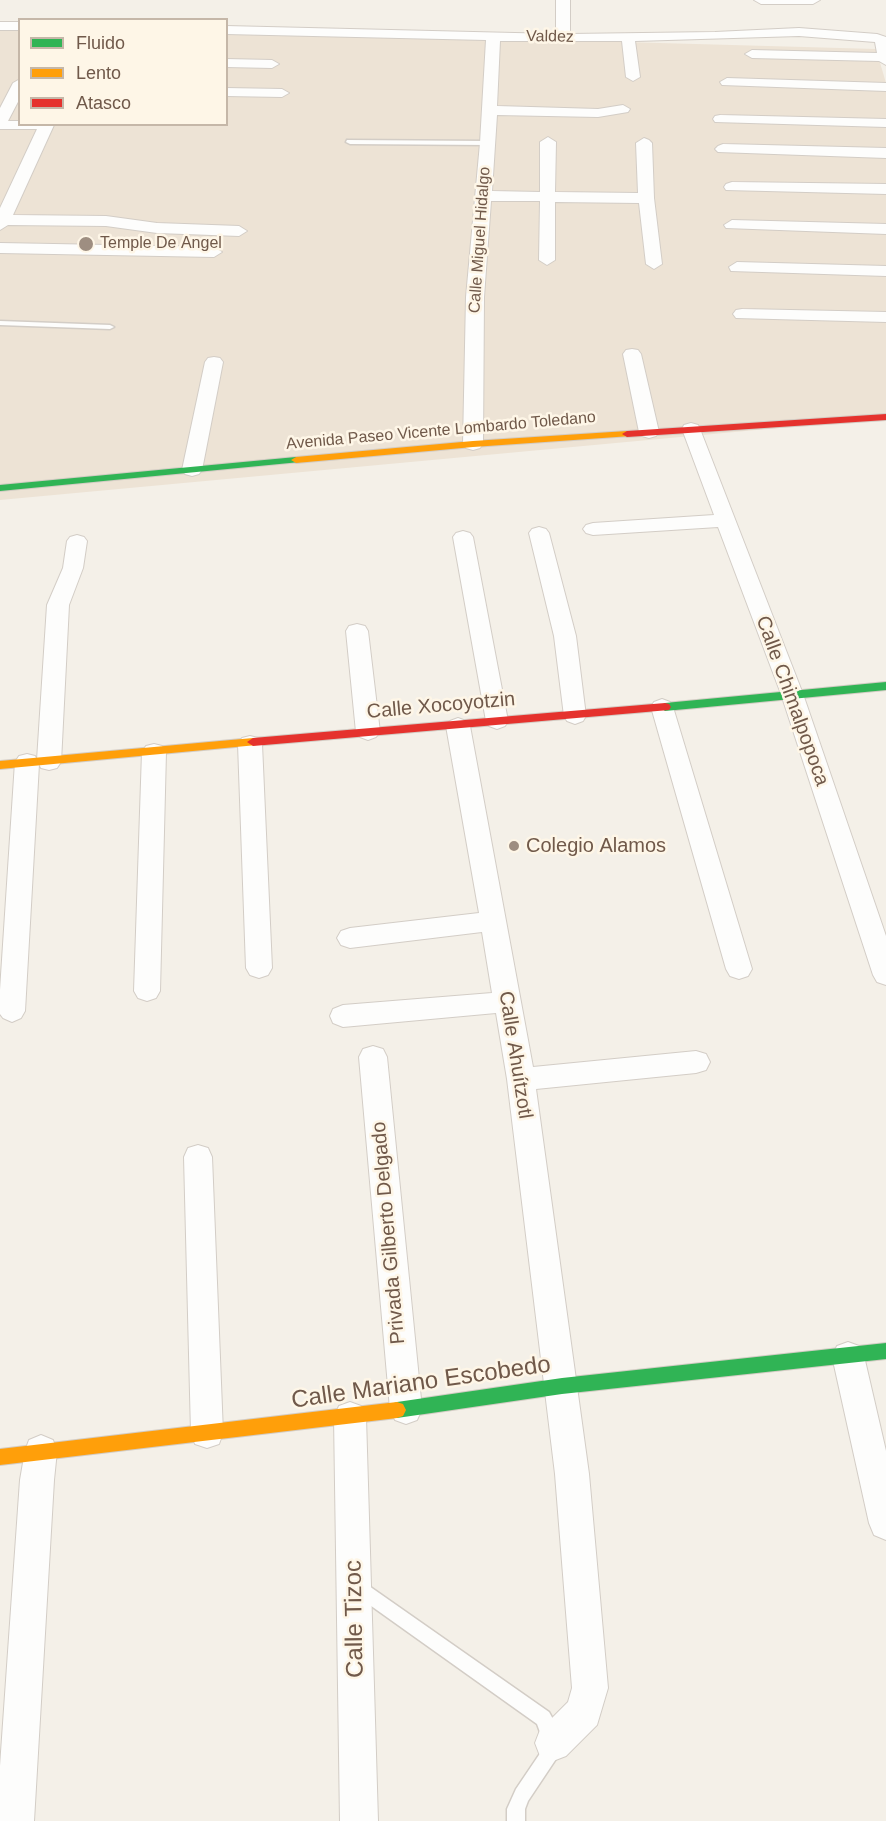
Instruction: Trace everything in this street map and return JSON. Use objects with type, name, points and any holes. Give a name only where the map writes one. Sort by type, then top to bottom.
[{"type":"street","points":[[563,0],[563,38]]},
{"type":"street","points":[[761,0],[813,0]]},
{"type":"street","points":[[0,26],[18,26]]},
{"type":"street","name":"Valdez","points":[[228,30],[563,38],[715,36],[784,31],[874,37],[882,40],[886,59]]},
{"type":"street","name":"Calle Miguel Hidalgo","points":[[473,444],[474,307],[488,143],[493,37]]},
{"type":"street","points":[[628,37],[633,77]]},
{"type":"street","points":[[752,54],[886,59]]},
{"type":"street","points":[[228,63],[272,64]]},
{"type":"street","points":[[727,82],[886,87]]},
{"type":"street","points":[[18,87],[0,123],[18,124]]},
{"type":"street","points":[[228,92],[282,93]]},
{"type":"street","points":[[488,110],[598,113],[623,108]]},
{"type":"street","points":[[720,119],[886,123]]},
{"type":"street","points":[[47,126],[1,222],[106,221],[157,228],[238,231]]},
{"type":"street","points":[[547,260],[548,142]]},
{"type":"street","points":[[644,143],[646,198],[654,264]]},
{"type":"street","points":[[723,149],[886,153]]},
{"type":"street","points":[[732,187],[886,189]]},
{"type":"street","points":[[483,196],[646,198]]},
{"type":"street","points":[[732,225],[886,229]]},
{"type":"street","points":[[0,248],[214,252]]},
{"type":"street","points":[[737,267],[886,271]]},
{"type":"street","points":[[742,314],[886,318]]},
{"type":"street","points":[[632,354],[649,432]]},
{"type":"street","points":[[192,470],[214,362]]},
{"type":"street","name":"Avenida Paseo Vicente Lombardo Toledano","points":[[0,488],[473,444],[886,417]]},
{"type":"street","name":"Calle Chimalpopoca","points":[[692,429],[792,694],[886,975]]},
{"type":"street","points":[[592,529],[725,520]]},
{"type":"street","points":[[539,533],[566,636],[575,716]]},
{"type":"street","points":[[463,537],[497,721]]},
{"type":"street","points":[[12,1011],[38,762],[58,604],[73,568],[77,541]]},
{"type":"street","points":[[357,631],[368,732]]},
{"type":"street","name":"Calle Xocoyotzin","points":[[0,765],[575,716],[886,686]]},
{"type":"street","points":[[662,707],[739,969]]},
{"type":"street","name":"Calle Ahuítzotl","points":[[459,726],[521,1079],[562,1386],[590,1688],[585,1712],[553,1743]]},
{"type":"street","points":[[250,744],[259,968]]},
{"type":"street","points":[[147,991],[154,752]]},
{"type":"street","points":[[350,938],[494,921]]},
{"type":"street","points":[[343,1016],[506,1002]]},
{"type":"street","name":"Privada Gilberto Delgado","points":[[373,1058],[406,1409]]},
{"type":"street","points":[[521,1079],[696,1062]]},
{"type":"street","points":[[198,1157],[207,1433]]},
{"type":"street","name":"Calle Mariano Escobedo","points":[[0,1457],[350,1417],[562,1386],[886,1351]]},
{"type":"street","points":[[848,1356],[886,1523]]},
{"type":"street","name":"Calle Tizoc","points":[[350,1417],[359,1821]]},
{"type":"street","points":[[15,1821],[37,1480],[41,1451]]},
{"type":"lane","points":[[350,142],[488,143]]},
{"type":"lane","points":[[0,323],[110,327]]},
{"type":"lane","points":[[354,1584],[543,1718],[549,1728],[553,1743],[550,1753],[522,1795],[516,1809],[516,1821]]},
{"type":"shaded area","points":[[0,25],[18,26],[18,126],[228,126],[228,31],[876,49],[886,83],[886,418],[0,500]]},
{"type":"traffic: fast","points":[[0,488],[296,460]]},
{"type":"traffic: fast","points":[[665,707],[886,686]]},
{"type":"traffic: fast","points":[[397,1410],[562,1386],[886,1351]]},
{"type":"traffic: slow","points":[[296,460],[473,444],[627,434]]},
{"type":"traffic: slow","points":[[0,765],[253,742]]},
{"type":"traffic: slow","points":[[0,1457],[397,1410]]},
{"type":"traffic: jam","points":[[627,434],[886,417]]},
{"type":"traffic: jam","points":[[253,742],[665,707]]},
{"type":"place","name":"Temple De Angel","points":[[86,244]]},
{"type":"place","name":"Colegio Alamos","points":[[514,846]]}]
